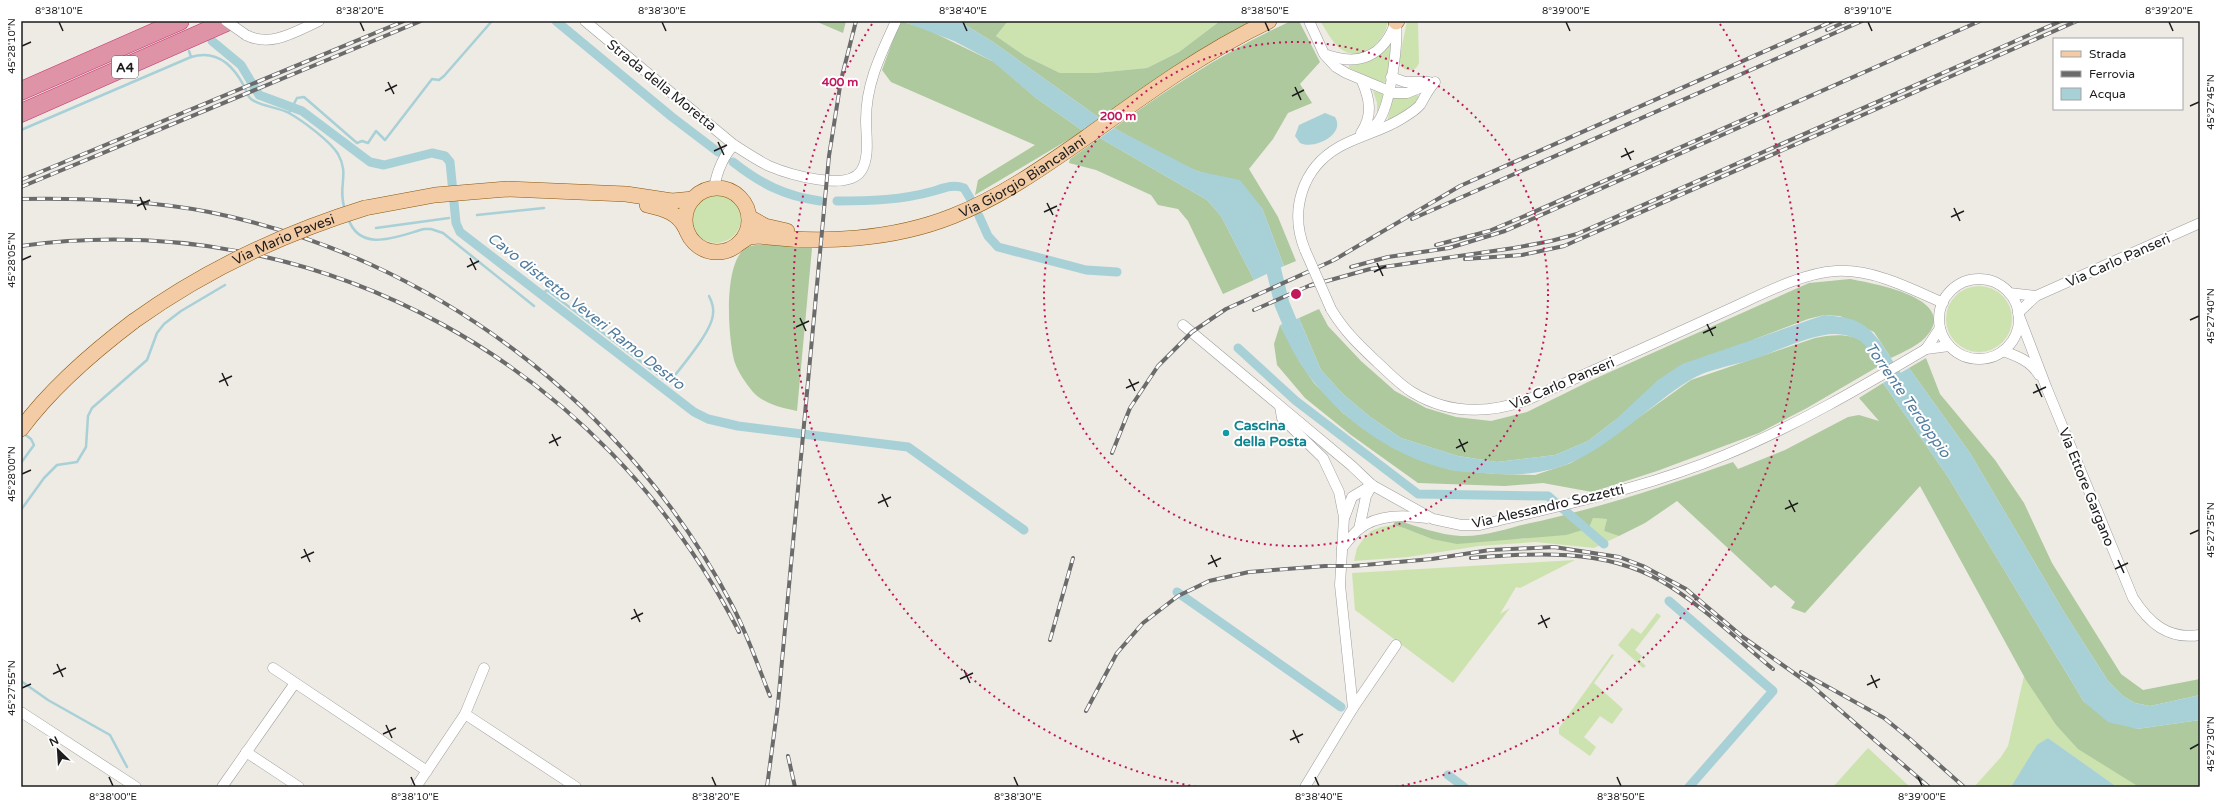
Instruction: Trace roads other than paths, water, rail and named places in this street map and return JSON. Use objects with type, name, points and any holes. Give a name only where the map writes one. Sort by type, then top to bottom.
[{"type":"highway","name":"A4","points":[[21,91],[180,21]]},
{"type":"highway","name":"A4","points":[[21,112],[227,21]]},
{"type":"main road","name":"Via Giorgio Biancalani","points":[[815,238],[838,239],[867,237],[913,229],[934,223],[986,201],[1046,165],[1176,74],[1234,39],[1269,21]]},
{"type":"main road","points":[[686,229],[685,218],[687,208],[693,199],[702,192],[714,188],[724,189],[737,196],[746,207],[749,217],[746,231],[738,244]]},
{"type":"main road","name":"Via Mario Pavesi","points":[[21,428],[32,414],[84,361],[134,321],[204,275],[268,243],[315,224],[365,208],[453,193],[533,189],[603,194]]},
{"type":"main road","points":[[603,194],[637,195],[672,201],[693,199]]},
{"type":"main road","points":[[603,194],[670,212],[679,217],[694,242],[708,251],[724,251],[750,237],[815,238]]},
{"type":"main road","points":[[749,217],[770,228],[815,238]]},
{"type":"street","points":[[227,21],[246,35],[258,40],[269,41],[319,21]]},
{"type":"street","name":"Strada della Moretta","points":[[585,21],[734,145],[769,166],[803,177],[838,181],[849,180],[856,176],[865,163],[866,109],[870,84],[895,22]]},
{"type":"street","points":[[1309,21],[1324,54],[1336,67],[1362,81],[1388,91],[1407,94],[1435,82]]},
{"type":"street","points":[[1324,54],[1340,60],[1358,60],[1368,57],[1378,50],[1396,21]]},
{"type":"street","name":"Via Carlo Panseri","points":[[1358,138],[1378,122],[1391,77],[1397,36],[1396,21]]},
{"type":"street","points":[[1391,77],[1405,82],[1435,82]]},
{"type":"street","points":[[1358,138],[1365,127],[1370,105],[1362,81]]},
{"type":"street","name":"Via Carlo Panseri","points":[[1435,82],[1427,91],[1420,106],[1400,120],[1339,147],[1320,162],[1309,176],[1303,188],[1297,220],[1305,250],[1331,309],[1353,341],[1411,392],[1457,410],[1478,410],[1507,407],[1527,400],[1765,294],[1812,276],[1836,271],[1872,275],[1907,287],[1943,303]]},
{"type":"street","points":[[714,188],[721,164],[734,145]]},
{"type":"street","name":"Via Carlo Panseri","points":[[2018,313],[2036,296],[2200,223]]},
{"type":"street","points":[[1976,280],[1989,281],[2000,285],[2009,293],[2018,313],[2016,334],[2003,351],[1991,357],[1978,359],[1964,356],[1949,346],[1940,328],[1939,315],[1943,303],[1956,287],[1976,280]]},
{"type":"street","points":[[2009,293],[2036,296]]},
{"type":"street","name":"Via Ettore Gargano","points":[[2018,313],[2047,389],[2133,598],[2144,615],[2157,627],[2190,636],[2200,635]]},
{"type":"street","name":"Via Alessandro Sozzetti","points":[[1183,325],[1352,466],[1372,485],[1433,519],[1461,525],[1480,525],[1609,493],[1724,456],[1793,425],[1876,379],[1926,349],[1949,346]]},
{"type":"street","name":"Via Alessandro Sozzetti","points":[[1926,349],[1940,328]]},
{"type":"street","name":"Via Ettore Gargano","points":[[2003,351],[2023,359],[2035,368],[2047,389]]},
{"type":"street","points":[[1280,406],[1282,418],[1323,458],[1339,492],[1344,517],[1340,585],[1352,708]]},
{"type":"street","points":[[1344,517],[1352,497],[1372,485]]},
{"type":"street","points":[[1359,529],[1366,496],[1372,485]]},
{"type":"street","points":[[1342,548],[1359,529],[1382,518],[1405,515],[1433,519]]},
{"type":"street","points":[[1305,787],[1352,708],[1396,645]]},
{"type":"street","points":[[273,668],[427,771]]},
{"type":"street","points":[[419,786],[427,771],[465,714],[484,668]]},
{"type":"street","points":[[222,787],[295,683]]},
{"type":"street","points":[[21,712],[136,787]]},
{"type":"street","points":[[465,714],[576,787]]},
{"type":"street","points":[[246,752],[299,787]]},
{"type":"water","points":[[902,21],[959,21],[993,42],[1101,119],[1083,131],[1036,98],[992,61],[954,41]]},
{"type":"water","points":[[1325,113],[1335,117],[1337,124],[1336,130],[1332,135],[1320,143],[1306,145],[1300,143],[1295,136],[1299,125]]},
{"type":"water","points":[[1114,128],[1197,171],[1240,180],[1262,208],[1284,266],[1254,280],[1221,216],[1207,200],[1100,138]]},
{"type":"water","points":[[1824,315],[1848,318],[1865,326],[1877,338],[1891,358],[1879,366],[1871,352],[1863,343],[1858,339],[1845,335],[1827,335],[1805,340],[1751,360],[1712,370],[1697,376],[1675,390],[1616,436],[1585,456],[1559,467],[1527,474],[1493,474],[1450,470],[1428,464],[1385,444],[1365,431],[1329,400],[1300,363],[1280,325],[1299,318],[1321,370],[1343,394],[1369,416],[1401,438],[1458,456],[1497,462],[1555,455],[1588,441],[1614,421],[1658,380],[1682,364]]},
{"type":"water","points":[[1909,368],[1970,453],[2064,612],[2108,681],[2123,696],[2135,703],[2150,706],[2200,695],[2200,720],[2137,729],[2108,722],[2084,702],[1948,477],[1883,383]]},
{"type":"water","points":[[2048,738],[2117,787],[2011,787],[2037,745]]},
{"type":"waterway","points":[[289,113],[297,98],[304,97],[357,143],[362,141],[368,143],[376,131],[385,140],[432,79],[439,80],[444,76],[492,21]]},
{"type":"waterway","points":[[556,21],[672,117],[718,152]]},
{"type":"waterway","name":"Cavo distretto Veveri Ramo Destro","points":[[212,41],[241,65],[259,95],[302,111],[370,162],[384,165],[432,153],[445,156],[450,162],[456,223],[460,232],[694,412],[708,419],[738,426],[908,447],[1024,530]]},
{"type":"waterway","points":[[189,51],[191,57]]},
{"type":"waterway","points":[[21,130],[191,57],[209,55],[223,61],[235,71],[248,95],[255,102],[289,113],[329,143],[338,154],[343,168],[342,194],[345,210]]},
{"type":"waterway","points":[[733,162],[753,177],[774,188],[796,196],[820,201]]},
{"type":"waterway","points":[[837,201],[898,198],[922,194],[952,186],[964,188],[970,198]]},
{"type":"waterway","points":[[477,215],[544,208]]},
{"type":"waterway","points":[[979,216],[988,236],[998,247],[1086,270],[1117,272]]},
{"type":"waterway","points":[[348,218],[354,229],[361,236],[370,239],[381,240],[392,238],[424,229],[431,229],[443,233],[534,306]]},
{"type":"waterway","points":[[376,228],[449,218]]},
{"type":"waterway","name":"Torrente Terdoppio","points":[[1269,251],[1282,304],[1297,340]]},
{"type":"waterway","points":[[21,510],[44,478],[57,465],[77,462],[86,447],[88,416],[92,408],[147,360],[157,333],[164,324],[181,311],[225,285]]},
{"type":"waterway","points":[[544,293],[547,290],[669,383],[702,340],[711,322],[713,310],[709,296]]},
{"type":"waterway","name":"Torrente Terdoppio","points":[[1873,345],[1905,393]]},
{"type":"waterway","points":[[1238,348],[1296,401],[1418,494],[1548,496],[1604,544]]},
{"type":"waterway","points":[[21,463],[34,445],[31,439],[23,433]]},
{"type":"waterway","name":"Cavo distretto Veveri Ramo Destro","points":[[1177,592],[1341,707]]},
{"type":"waterway","points":[[1669,601],[1773,691],[1689,787]]},
{"type":"waterway","points":[[21,681],[48,700],[110,735],[127,767]]},
{"type":"waterway","name":"Cavo distretto Veveri Ramo Destro","points":[[1448,775],[1464,787]]},
{"type":"railway","points":[[21,180],[404,21]]},
{"type":"railway","points":[[21,187],[421,21]]},
{"type":"railway","points":[[767,787],[778,704],[829,156],[841,80],[856,21]]},
{"type":"railway","points":[[1112,453],[1130,408],[1158,366],[1192,332],[1226,309],[1334,260],[1460,186],[1833,21]]},
{"type":"railway","points":[[1827,30],[1847,21]]},
{"type":"railway","points":[[1412,219],[1862,21]]},
{"type":"railway","points":[[1351,267],[1388,257],[1449,248],[1505,231],[1980,21]]},
{"type":"railway","points":[[1309,286],[1370,269],[1514,248],[1577,234],[2061,21]]},
{"type":"railway","points":[[1465,259],[1522,255],[1564,246],[2077,21]]},
{"type":"railway","points":[[1436,245],[1489,231],[1756,114]]},
{"type":"railway","points":[[21,199],[139,202],[209,212],[291,234],[370,264],[445,303],[515,351],[580,405],[638,466],[689,534],[733,607],[770,696]]},
{"type":"railway","points":[[21,246],[132,240],[240,252],[344,280],[442,324],[531,382],[612,454],[682,537],[739,632]]},
{"type":"railway","points":[[1254,310],[1313,284]]},
{"type":"railway","points":[[1086,711],[1117,653],[1143,623],[1178,596],[1209,581],[1249,572],[1325,566],[1353,566],[1432,559],[1490,550],[1554,547],[1619,557],[1643,566],[1686,589],[1743,637],[1811,685],[1929,787]]},
{"type":"railway","points":[[1471,558],[1544,554],[1568,555],[1616,563],[1639,570],[1661,581],[1689,600],[1718,622],[1773,669]]},
{"type":"railway","points":[[1050,640],[1073,558]]},
{"type":"railway","points":[[1801,672],[1884,718],[1963,786]]},
{"type":"railway","points":[[788,756],[795,787]]},
{"type":"place","name":"Cascina della Posta","points":[[1226,433]]}]
